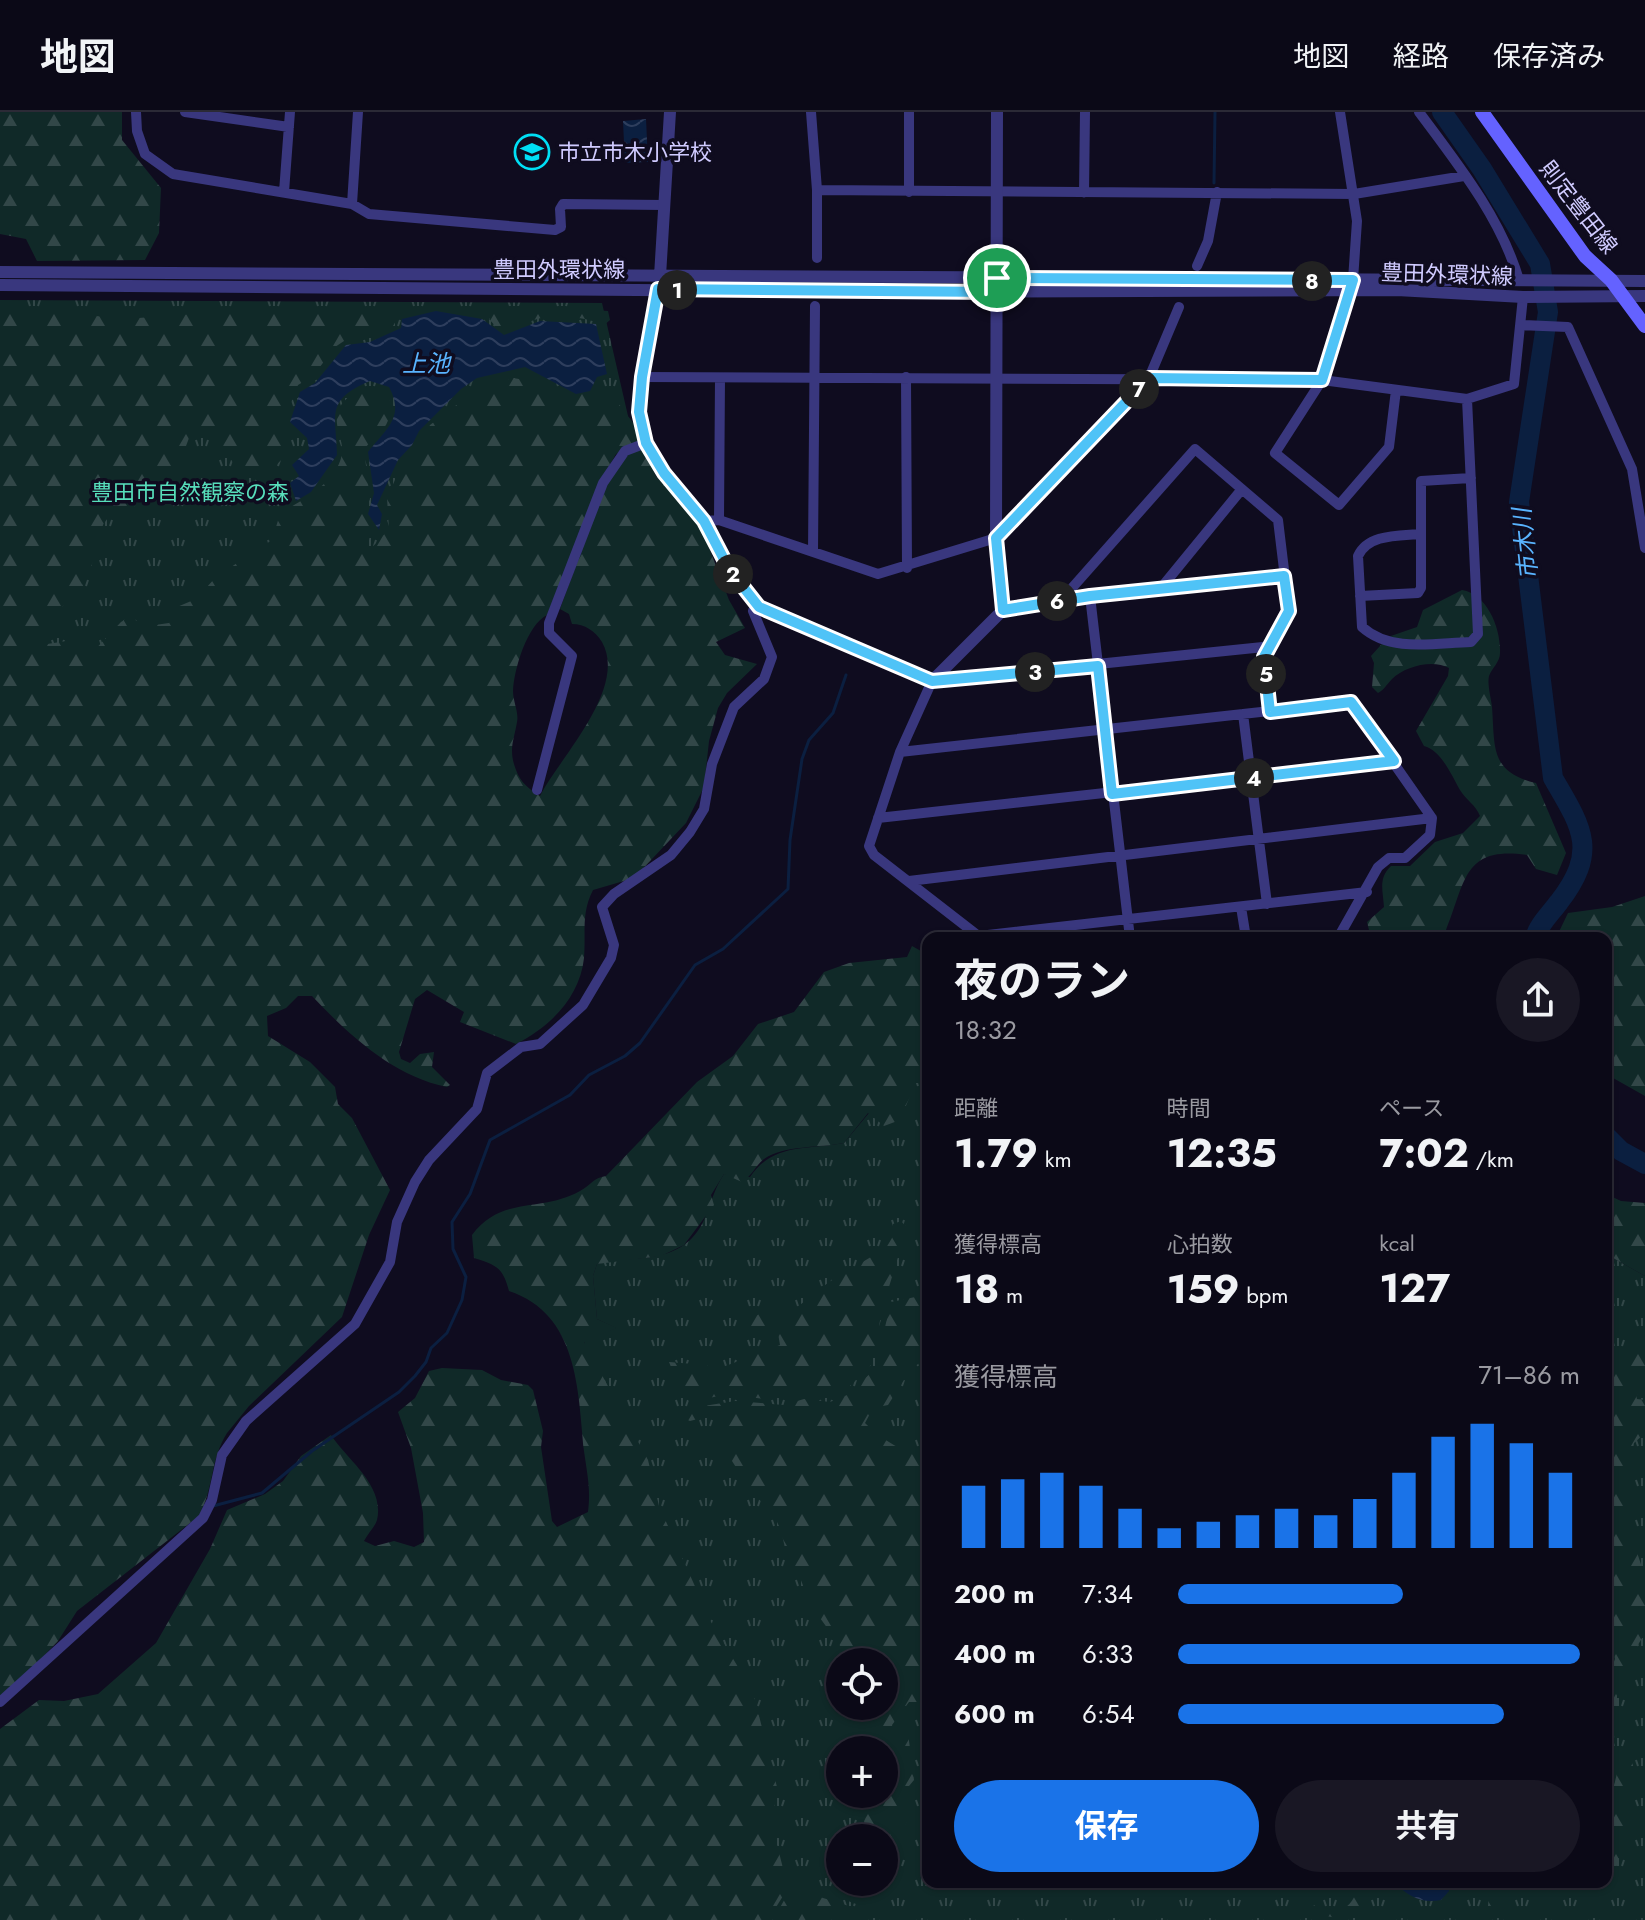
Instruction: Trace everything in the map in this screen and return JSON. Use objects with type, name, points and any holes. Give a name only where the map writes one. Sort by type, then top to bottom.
[{"type":"main road","name":"則定豊田線","points":[[1482,112],[1585,256],[1611,280],[1645,326]]},
{"type":"street","points":[[136,112],[137,131],[145,154],[169,173],[352,204],[369,214],[555,230],[561,227],[560,209],[563,204],[665,205]]},
{"type":"street","points":[[185,112],[289,127]]},
{"type":"street","points":[[284,192],[290,112]]},
{"type":"street","points":[[352,204],[358,112]]},
{"type":"street","points":[[670,112],[659,283],[639,412],[646,443],[664,473],[704,521],[729,569],[759,607],[932,681],[1273,646]]},
{"type":"street","points":[[811,112],[817,190],[817,258]]},
{"type":"street","points":[[909,112],[909,192]]},
{"type":"street","points":[[997,112],[996,538],[1003,610]]},
{"type":"street","points":[[1084,193],[1085,112]]},
{"type":"street","points":[[1340,112],[1354,194],[1352,286],[1322,380],[1275,453],[1339,505],[1389,447],[1396,390]]},
{"type":"street","points":[[1419,112],[1464,176],[1523,280]]},
{"type":"street","points":[[817,190],[1354,194],[1464,176]]},
{"type":"street","points":[[1197,266],[1208,241],[1217,192]]},
{"type":"street","name":"豊田外環状線","points":[[0,272],[997,292],[1523,280],[1645,281]]},
{"type":"street","name":"豊田外環状線","points":[[0,285],[659,283],[997,278],[1352,286],[1528,296],[1645,296]]},
{"type":"street","points":[[642,377],[997,376],[1322,380],[1467,399],[1514,384],[1528,296]]},
{"type":"street","points":[[813,552],[815,306]]},
{"type":"street","points":[[704,521],[719,520],[878,574],[907,568],[996,538],[1149,378],[1179,307]]},
{"type":"street","points":[[1521,325],[1568,327],[1632,469],[1645,548]]},
{"type":"street","points":[[906,377],[907,568]]},
{"type":"street","points":[[719,520],[720,378]]},
{"type":"street","points":[[1420,534],[1377,538],[1362,548],[1358,556],[1362,627],[1373,637],[1395,644],[1471,642],[1478,634],[1467,399]]},
{"type":"street","points":[[537,790],[572,656],[549,633],[549,623],[603,483],[625,451],[646,443]]},
{"type":"street","points":[[1068,600],[1072,588],[1195,449],[1278,520],[1289,611],[1273,646],[1264,657],[1270,712]]},
{"type":"street","points":[[1360,596],[1418,593],[1421,588],[1421,481],[1471,478]]},
{"type":"street","points":[[1161,588],[1242,489]]},
{"type":"street","points":[[974,932],[874,855],[869,846],[900,752],[932,681],[1003,610],[1090,596],[1284,576]]},
{"type":"street","points":[[1090,596],[1129,932]]},
{"type":"street","points":[[0,1702],[203,1518],[212,1500],[222,1455],[246,1421],[355,1324],[390,1262],[397,1222],[415,1182],[429,1160],[477,1109],[487,1073],[521,1047],[540,1044],[583,1005],[611,958],[614,945],[602,907],[614,894],[671,855],[690,832],[704,809],[712,764],[734,707],[764,679],[772,657],[753,611],[759,607]]},
{"type":"street","points":[[900,752],[1351,702],[1432,818],[1430,835],[1405,858],[1389,858],[1378,867],[1367,892],[1342,932]]},
{"type":"street","points":[[1243,714],[1267,904]]},
{"type":"street","points":[[878,818],[1394,761]]},
{"type":"street","points":[[909,881],[1432,818]]},
{"type":"street","points":[[1026,932],[1367,892]]},
{"type":"street","points":[[1241,907],[1245,932]]},
{"type":"green space","points":[[0,112],[122,112],[122,140],[161,188],[159,233],[145,260],[37,261],[26,239],[0,234]]},
{"type":"green space","name":"豊田市自然観察の森","points":[[0,300],[602,303],[628,416],[587,426],[424,506],[0,902]]},
{"type":"green space","points":[[0,306],[125,319],[246,310],[291,315],[394,307],[399,316],[393,326],[377,335],[347,339],[335,347],[313,376],[298,385],[285,418],[291,441],[283,458],[262,480],[240,475],[217,435],[211,432],[189,438],[186,446],[193,455],[164,490],[146,502],[110,515],[100,529],[91,568],[75,600],[54,613],[34,646],[80,639],[80,653],[90,655],[129,617],[148,626],[169,623],[177,607],[196,599],[216,577],[272,540],[280,514],[326,483],[339,465],[342,454],[337,421],[339,409],[353,394],[381,387],[394,407],[386,425],[364,449],[370,499],[364,513],[371,528],[367,553],[389,529],[387,498],[398,473],[417,454],[430,425],[479,388],[513,378],[543,383],[567,394],[590,382],[595,387],[596,398],[609,391],[634,424],[638,441],[616,454],[605,473],[547,615],[533,628],[519,660],[513,691],[517,718],[512,751],[516,770],[523,782],[540,796],[588,722],[606,680],[608,660],[602,642],[589,629],[572,624],[569,614],[560,609],[606,484],[628,453],[643,449],[656,476],[700,524],[729,600],[745,628],[716,642],[725,655],[757,664],[727,693],[718,708],[709,741],[704,787],[686,823],[634,878],[593,890],[585,915],[584,958],[576,986],[551,1020],[529,1037],[516,1044],[460,1022],[464,1012],[427,990],[415,999],[399,1052],[401,1059],[410,1063],[420,1054],[434,1052],[432,1067],[450,1085],[447,1087],[427,1082],[390,1064],[357,1039],[312,996],[298,996],[286,1008],[267,1016],[268,1036],[310,1062],[335,1087],[338,1104],[352,1118],[390,1190],[369,1235],[342,1317],[249,1406],[227,1433],[199,1516],[77,1611],[58,1641],[0,1702]]},
{"type":"green space","points":[[496,307],[608,311],[610,320],[603,326],[582,318],[548,317],[498,329],[489,319]]},
{"type":"green space","points":[[1462,590],[1479,598],[1491,614],[1500,643],[1500,656],[1488,683],[1498,756],[1510,772],[1536,783],[1566,853],[1557,875],[1536,869],[1527,855],[1490,856],[1479,862],[1464,882],[1444,932],[1370,932],[1367,922],[1384,907],[1382,885],[1384,875],[1391,866],[1410,866],[1435,842],[1463,833],[1480,816],[1441,758],[1424,746],[1416,731],[1448,676],[1449,668],[1435,664],[1419,665],[1398,674],[1378,693],[1372,687],[1374,663],[1371,656],[1388,637],[1417,627],[1423,610]]},
{"type":"green space","points":[[1645,896],[1645,1096],[1612,1077],[1612,932],[1559,932],[1568,913],[1612,907]]},
{"type":"green space","points":[[912,946],[922,952],[922,1083],[911,1083],[910,1096],[900,1120],[884,1126],[868,1113],[844,1143],[772,1154],[742,1182],[724,1174],[711,1195],[714,1205],[684,1245],[661,1256],[597,1264],[593,1276],[597,1319],[617,1328],[584,1342],[648,1460],[659,1506],[711,1622],[753,1692],[778,1791],[771,1821],[788,1888],[768,1920],[0,1920],[0,1729],[39,1700],[64,1701],[98,1694],[156,1643],[210,1549],[227,1510],[265,1494],[283,1481],[301,1456],[331,1435],[363,1474],[375,1495],[377,1520],[364,1541],[375,1546],[394,1541],[414,1547],[424,1542],[423,1513],[411,1448],[398,1412],[415,1398],[429,1371],[442,1368],[482,1370],[501,1380],[528,1385],[533,1390],[543,1431],[541,1447],[552,1521],[557,1527],[588,1512],[589,1488],[576,1379],[570,1356],[549,1317],[532,1302],[509,1291],[498,1268],[474,1258],[472,1235],[496,1214],[565,1198],[606,1176],[697,1082],[733,1056],[758,1024],[794,1012],[824,972],[849,963],[907,957]]},
{"type":"green space","points":[[910,1083],[922,1083],[922,1888],[1612,1888],[1612,1257],[1645,1276],[1645,1920],[605,1920],[684,1869],[584,1341],[616,1328],[597,1319],[593,1276],[597,1264],[657,1256],[683,1245],[695,1235],[704,1220],[724,1174],[750,1177],[769,1158],[804,1148],[844,1143],[869,1113]]},
{"type":"green space","points":[[1612,1197],[1621,1201],[1645,1203],[1645,1276],[1612,1257]]},
{"type":"green space","points":[[901,1221],[916,1238],[898,1257],[882,1310],[872,1364],[850,1386],[829,1394],[805,1392],[764,1399],[728,1394],[690,1402],[682,1394],[669,1362],[706,1365],[715,1370],[780,1345],[778,1333],[742,1335],[754,1317],[772,1306],[786,1316],[829,1282],[886,1248],[892,1238],[893,1224]]},
{"type":"green space","points":[[922,1296],[922,1361],[911,1369],[888,1405],[873,1408],[865,1423],[894,1445],[922,1458],[922,1702],[909,1702],[898,1717],[898,1648],[842,1648],[810,1604],[799,1575],[789,1566],[781,1530],[769,1506],[763,1504],[743,1478],[716,1432],[717,1414],[690,1421],[683,1418],[685,1409],[735,1401],[784,1405],[804,1399],[830,1402],[847,1395],[875,1369],[891,1302]]},
{"type":"green space","points":[[1631,1350],[1645,1356],[1645,1390],[1636,1395],[1637,1399],[1645,1400],[1645,1433],[1634,1443],[1626,1488],[1632,1512],[1630,1532],[1645,1576],[1645,1633],[1629,1660],[1632,1683],[1617,1695],[1617,1726],[1612,1742],[1612,1667],[1615,1659],[1612,1642],[1612,1352]]},
{"type":"green space","points":[[864,1720],[896,1720],[892,1725],[894,1734],[908,1733],[914,1780],[904,1792],[912,1811],[904,1827],[908,1832],[898,1850],[898,1824],[864,1824],[865,1808],[898,1808],[898,1736],[870,1736]]},
{"type":"green space","points":[[1631,1760],[1635,1771],[1611,1896],[1602,1902],[1592,1899],[1590,1888],[1612,1888],[1612,1794],[1619,1765]]},
{"type":"green space","points":[[791,1888],[852,1907],[830,1920],[773,1920]]},
{"type":"green space","points":[[1490,1888],[1497,1888],[1495,1913],[1488,1906]]},
{"type":"green space","points":[[1356,1893],[1361,1896],[1363,1918],[1359,1920],[1352,1915],[1333,1917],[1314,1912],[1313,1906],[1319,1903],[1332,1912],[1341,1910],[1350,1904]]},
{"type":"green space","points":[[834,1896],[864,1896],[856,1904]]},
{"type":"water","points":[[646,119],[648,162],[625,163],[623,121]]},
{"type":"water","name":"上池","points":[[436,311],[482,319],[504,335],[540,321],[596,324],[607,374],[597,377],[590,391],[576,394],[525,367],[477,378],[461,389],[419,431],[412,445],[398,460],[377,505],[382,514],[379,530],[368,514],[374,493],[368,452],[392,422],[395,406],[389,387],[370,381],[340,402],[335,419],[337,455],[311,492],[296,501],[290,483],[299,476],[292,465],[309,449],[307,438],[290,422],[300,392],[315,383],[346,345],[370,342],[401,328],[402,319]]},
{"type":"water","points":[[1401,1888],[1449,1888],[1441,1900],[1427,1901]]},
{"type":"waterway","points":[[1214,183],[1215,112]]},
{"type":"waterway","name":"市木川","points":[[1442,112],[1482,169],[1540,264],[1548,312],[1519,502],[1553,778],[1578,826],[1582,854],[1571,884],[1538,932]]},
{"type":"waterway","points":[[213,1506],[262,1493],[312,1451],[399,1392],[415,1376],[426,1362],[431,1348],[447,1333],[462,1300],[466,1277],[453,1249],[452,1222],[470,1194],[490,1140],[570,1095],[589,1075],[625,1056],[640,1043],[695,965],[723,949],[788,889],[790,840],[802,759],[809,740],[833,713],[846,675]]},
{"type":"waterway","name":"市木川","points":[[1612,1142],[1621,1151],[1645,1164]]},
{"type":"place","name":"市立市木小学校","points":[[532,152]]},
{"type":"route","points":[[997,278],[1353,280],[1347,308],[1322,380],[1149,378],[996,538],[1003,610],[1090,596],[1284,576],[1289,611],[1273,646],[1264,657],[1270,712],[1351,702],[1394,761],[1112,794],[1098,666],[932,681],[759,607],[729,569],[704,521],[664,473],[646,443],[639,412],[658,289],[997,292],[997,278]]}]
